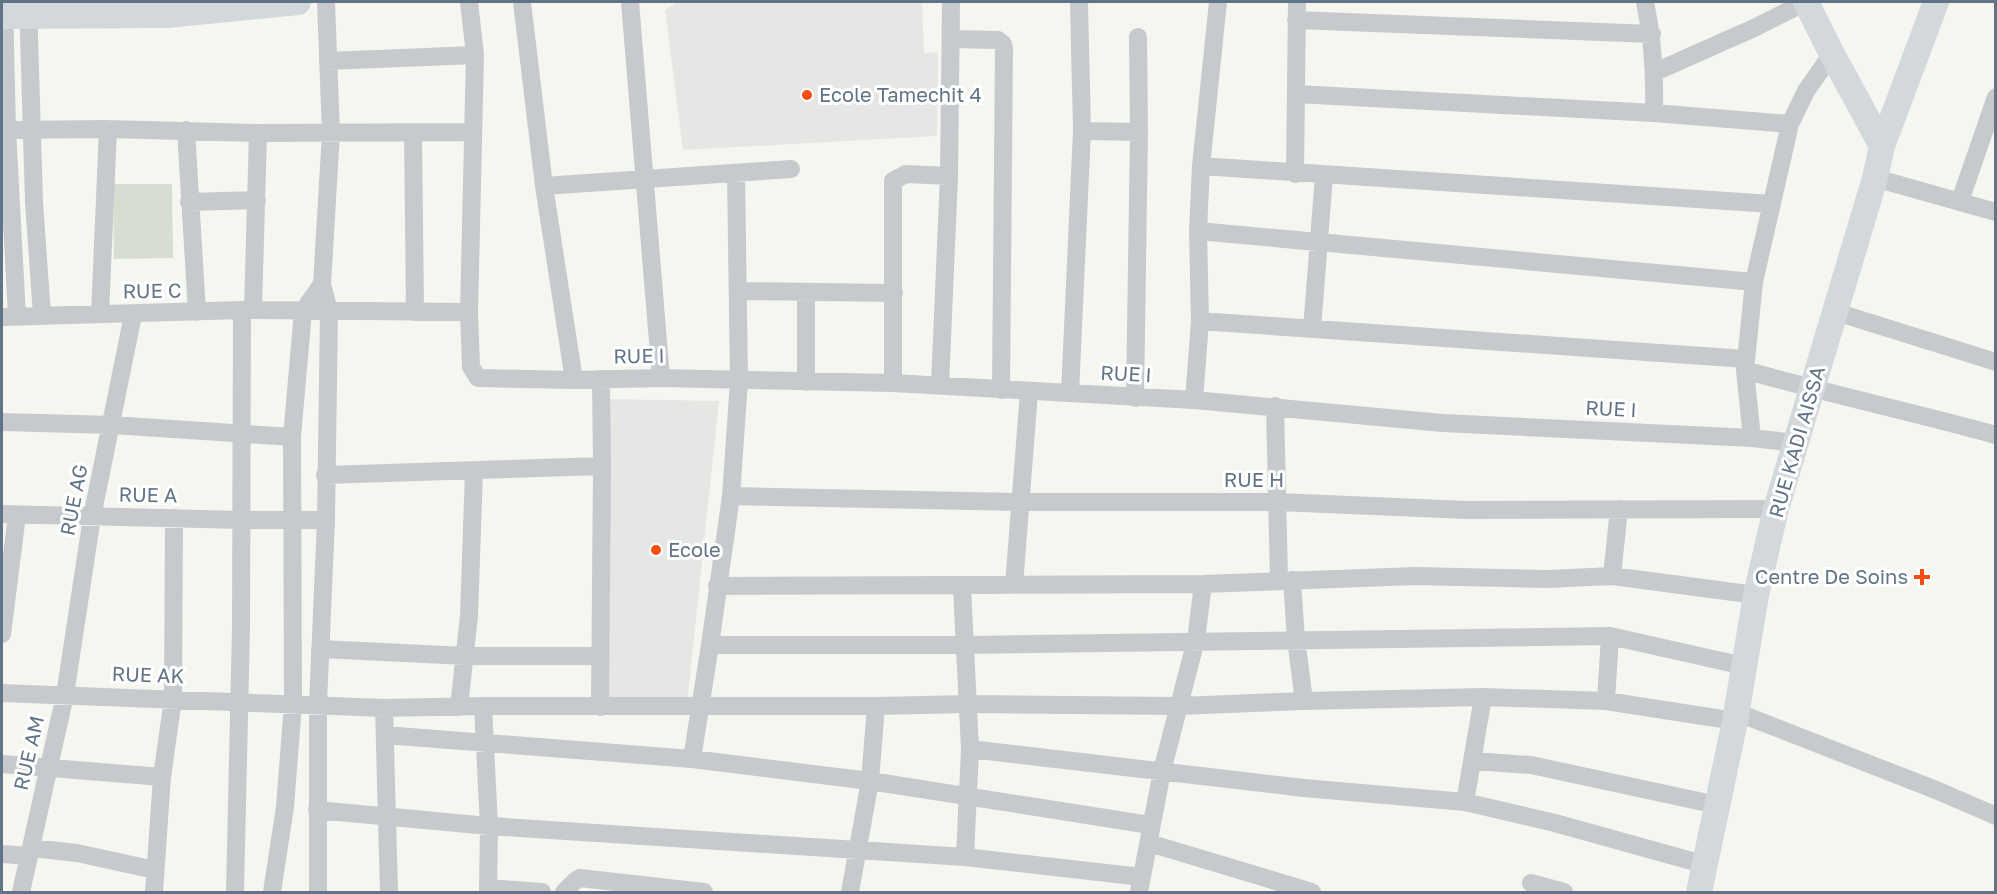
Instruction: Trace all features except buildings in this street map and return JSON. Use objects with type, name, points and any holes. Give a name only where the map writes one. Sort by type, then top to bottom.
[{"type":"main road","points":[[13,10],[175,15],[298,2]]},
{"type":"main road","points":[[1806,2],[1882,146]]},
{"type":"main road","name":"RUE KADI AISSA","points":[[1699,892],[1735,716],[1756,595],[1776,508],[1836,312],[1882,146],[1936,2]]},
{"type":"street","points":[[318,892],[318,704],[326,519],[329,311],[322,284],[331,133],[326,2]]},
{"type":"street","points":[[469,2],[475,55],[469,312]]},
{"type":"street","points":[[522,2],[544,186],[574,380]]},
{"type":"street","points":[[630,2],[661,378]]},
{"type":"street","points":[[939,385],[949,176],[951,2]]},
{"type":"street","points":[[1070,393],[1082,132],[1079,2]]},
{"type":"street","points":[[1194,400],[1200,321],[1198,231],[1218,2]]},
{"type":"street","points":[[1645,2],[1652,34],[1654,113]]},
{"type":"street","points":[[1654,72],[1754,28],[1806,2]]},
{"type":"street","points":[[13,10],[33,130],[34,202],[42,315]]},
{"type":"street","points":[[9,316],[4,130],[13,10]]},
{"type":"street","points":[[1295,174],[1297,11],[1652,34]]},
{"type":"street","points":[[1136,398],[1138,37]]},
{"type":"street","points":[[951,39],[998,40],[1004,48],[1001,390]]},
{"type":"street","points":[[1752,438],[1745,365],[1754,282],[1791,124],[1806,91],[1832,54]]},
{"type":"street","points":[[328,61],[475,55]]},
{"type":"street","points":[[1296,94],[1654,113],[1791,124]]},
{"type":"street","points":[[1960,201],[1995,97]]},
{"type":"street","points":[[4,130],[108,129],[258,133],[472,132]]},
{"type":"street","points":[[100,314],[108,129]]},
{"type":"street","points":[[186,130],[197,312]]},
{"type":"street","points":[[1082,132],[1139,132]]},
{"type":"street","points":[[235,892],[242,434],[248,310],[257,200],[258,133]]},
{"type":"street","points":[[413,133],[415,312]]},
{"type":"street","points":[[1202,166],[1226,166],[1324,176],[1772,204]]},
{"type":"street","points":[[544,186],[791,170]]},
{"type":"street","points":[[692,759],[731,496],[739,381],[736,173]]},
{"type":"street","points":[[893,383],[893,181],[906,174],[949,176]]},
{"type":"street","points":[[1312,329],[1324,176]]},
{"type":"street","points":[[1875,178],[1995,212]]},
{"type":"street","points":[[189,201],[257,200]]},
{"type":"street","points":[[6,202],[34,202]]},
{"type":"street","points":[[1198,231],[1754,282]]},
{"type":"street","points":[[272,892],[285,807],[293,704],[292,437],[303,310],[322,284]]},
{"type":"street","points":[[738,291],[894,293]]},
{"type":"street","points":[[806,292],[806,382]]},
{"type":"street","name":"RUE C","points":[[9,316],[133,315],[248,310],[469,312]]},
{"type":"street","name":"RUE I","points":[[469,312],[471,368],[478,378],[574,380],[661,378],[939,385],[1275,406],[1443,423],[1752,438],[1796,443]]},
{"type":"street","points":[[1836,312],[1995,362]]},
{"type":"street","name":"RUE AG","points":[[65,694],[92,517],[133,315]]},
{"type":"street","points":[[1200,321],[1745,365],[1813,389],[1995,435]]},
{"type":"street","points":[[600,707],[601,379]]},
{"type":"street","points":[[1014,585],[1029,392]]},
{"type":"street","points":[[1275,406],[1278,502],[1286,580],[1304,701]]},
{"type":"street","points":[[2,422],[112,425],[292,437]]},
{"type":"street","points":[[325,475],[602,466]]},
{"type":"street","points":[[459,707],[469,616],[474,471]]},
{"type":"street","name":"RUE H","points":[[731,496],[1021,502],[1278,502],[1467,510],[1776,508]]},
{"type":"street","points":[[1612,576],[1619,509]]},
{"type":"street","points":[[2,634],[9,514]]},
{"type":"street","name":"RUE A","points":[[9,514],[241,520],[326,519]]},
{"type":"street","points":[[154,892],[162,777],[173,699],[174,518]]},
{"type":"street","points":[[717,586],[963,587],[1203,584],[1414,576],[1548,579],[1612,576],[1756,595]]},
{"type":"street","points":[[317,810],[489,826],[965,857],[1141,885],[1162,771],[1196,640],[1203,584]]},
{"type":"street","points":[[963,587],[970,749],[965,857]]},
{"type":"street","points":[[710,645],[966,645],[1610,636],[1744,666]]},
{"type":"street","points":[[1606,701],[1610,636]]},
{"type":"street","points":[[320,649],[466,656],[601,656]]},
{"type":"street","name":"RUE AK","points":[[2,693],[384,708],[969,704],[1179,706],[1483,697],[1606,701],[1735,716],[1936,790],[1995,816]]},
{"type":"street","name":"RUE AM","points":[[21,892],[65,694]]},
{"type":"street","points":[[1465,802],[1483,697]]},
{"type":"street","points":[[483,706],[489,826],[488,890],[542,892]]},
{"type":"street","points":[[850,892],[870,781],[876,706]]},
{"type":"street","points":[[384,708],[388,892]]},
{"type":"street","points":[[385,735],[692,759],[870,781],[969,797],[1150,834],[1312,892]]},
{"type":"street","points":[[970,749],[1304,788],[1465,802],[1555,823],[1706,866]]},
{"type":"street","points":[[1473,761],[1531,765],[1717,805]]},
{"type":"street","points":[[2,764],[162,777]]},
{"type":"street","points":[[2,854],[77,853],[155,870]]},
{"type":"street","points":[[564,892],[580,878],[704,892]]},
{"type":"street","points":[[1531,884],[1564,892]]},
{"type":"shaded area","name":"Ecole Tamechit 4","points":[[678,2],[922,2],[924,53],[938,52],[937,136],[683,150],[665,10]]},
{"type":"shaded area","points":[[113,184],[172,184],[173,258],[114,259]]},
{"type":"shaded area","name":"Ecole","points":[[609,399],[719,401],[687,705],[609,700]]},
{"type":"place","name":"Ecole Tamechit 4","points":[[807,95]]},
{"type":"place","name":"Ecole","points":[[656,550]]},
{"type":"place","name":"Centre De Soins","points":[[1922,577]]}]
